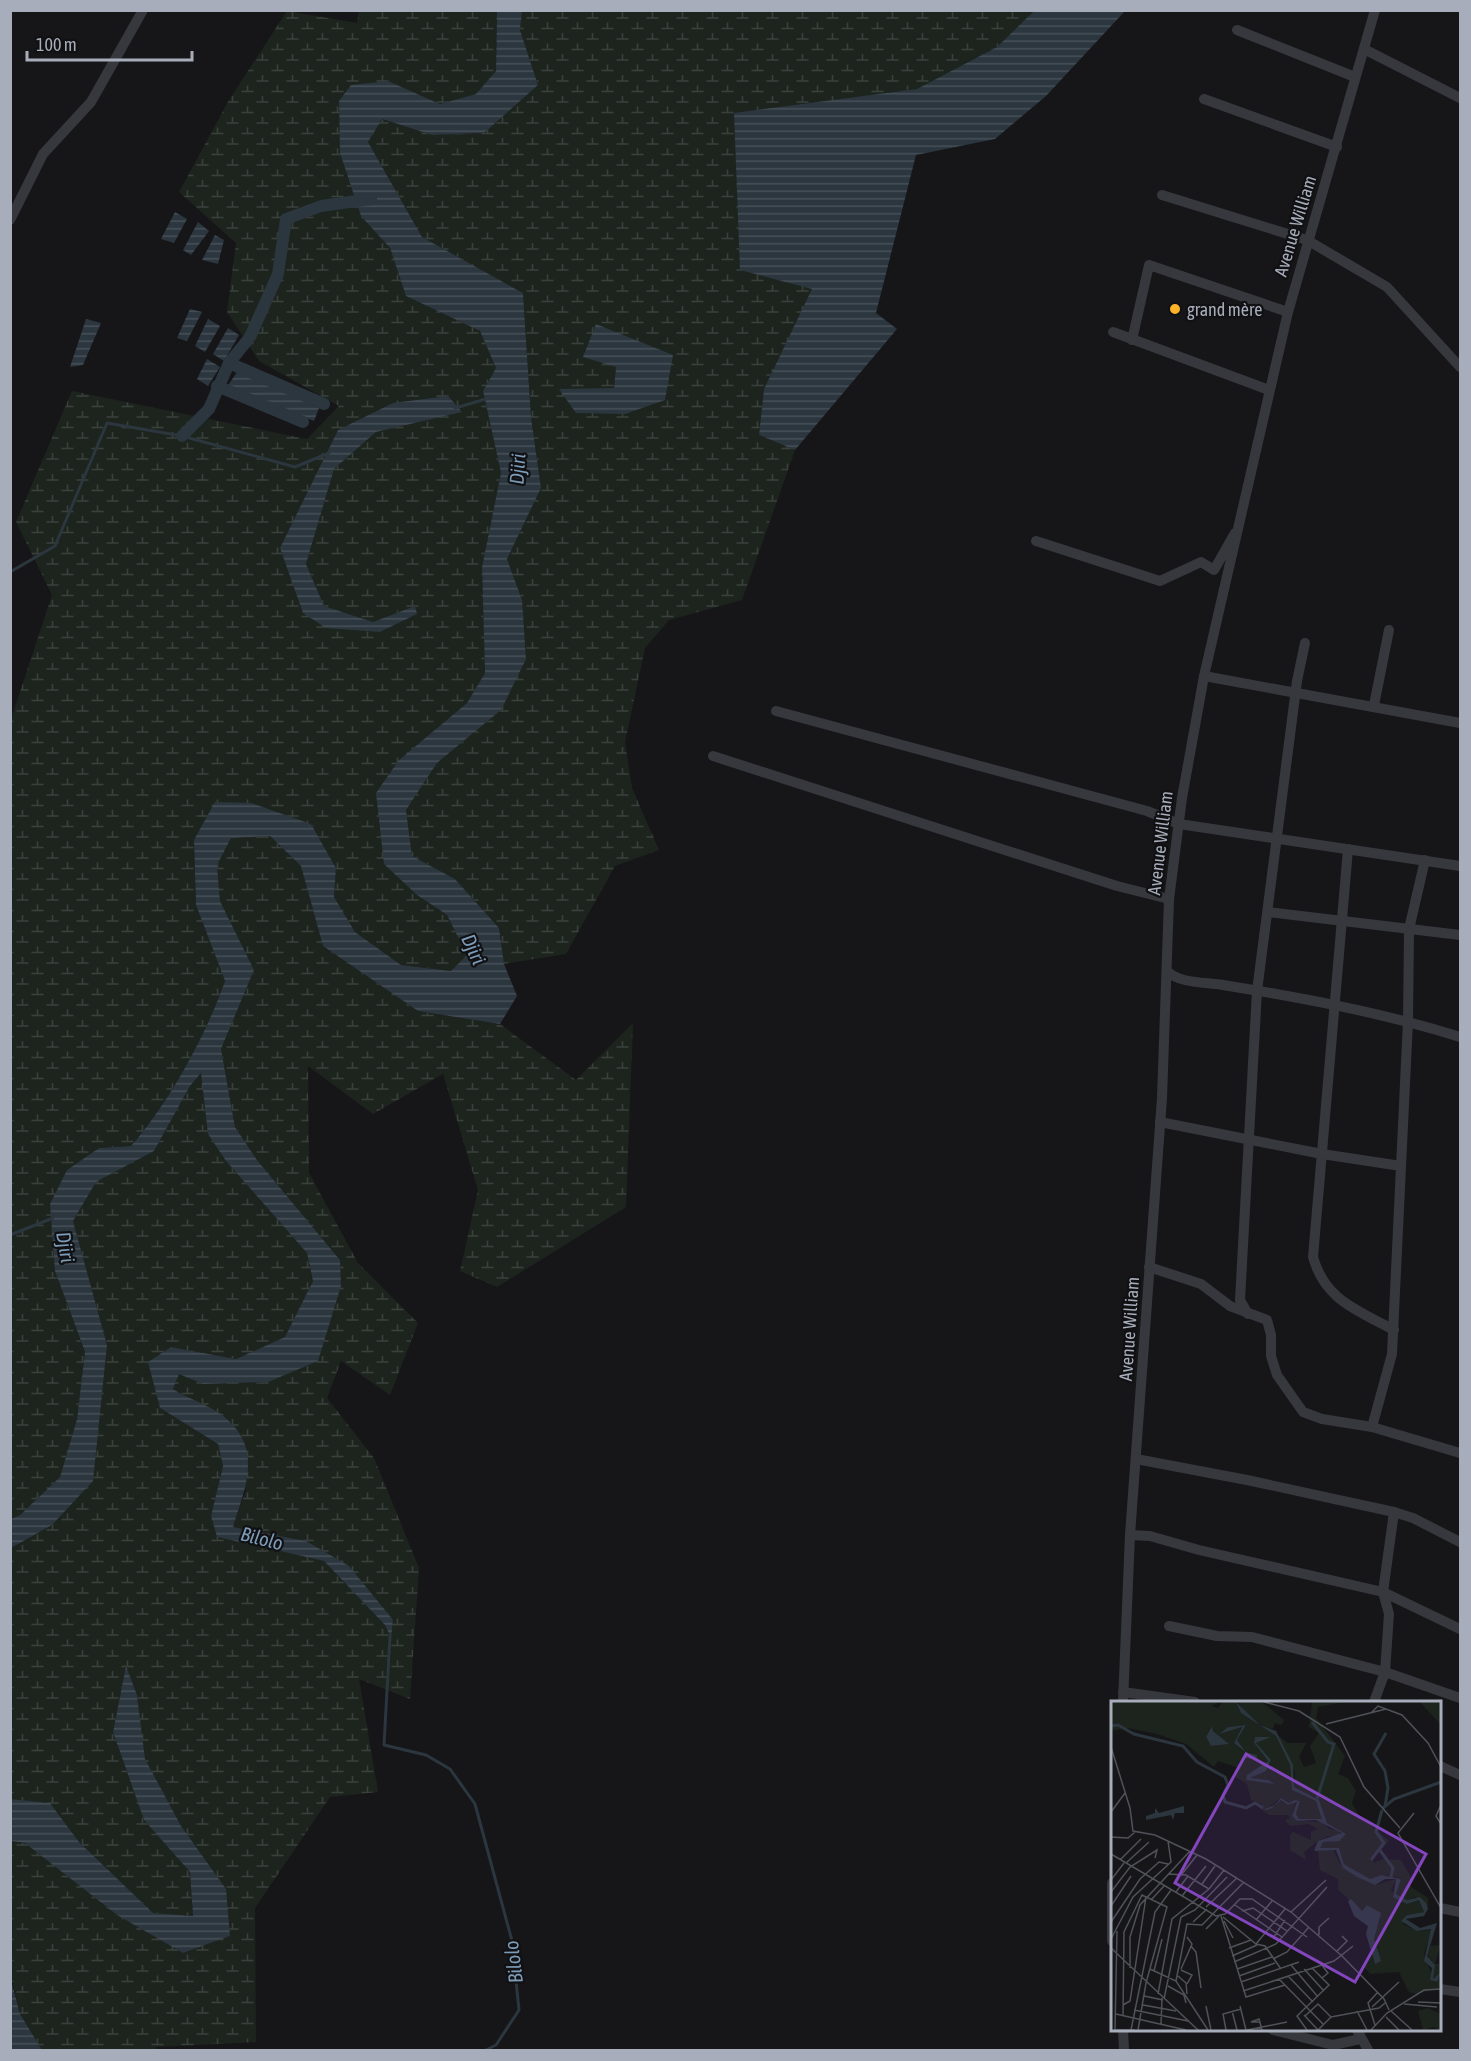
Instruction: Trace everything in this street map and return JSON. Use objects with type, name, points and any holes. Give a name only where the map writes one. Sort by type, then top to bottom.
[{"type":"street","points":[[10,220],[43,154],[91,102],[143,10]]},
{"type":"street","name":"Avenue William","points":[[1123,1697],[1130,1535],[1160,1122],[1168,898],[1179,824],[1204,676],[1269,390],[1307,240],[1337,147],[1375,10]]},
{"type":"street","points":[[1237,30],[1355,77]]},
{"type":"street","points":[[1364,49],[1461,98]]},
{"type":"street","points":[[1204,99],[1337,147]]},
{"type":"street","points":[[1162,195],[1307,240],[1388,287],[1461,367]]},
{"type":"street","points":[[1132,340],[1149,266],[1288,312]]},
{"type":"street","points":[[1113,332],[1269,390]]},
{"type":"street","points":[[1036,541],[1160,581],[1201,562],[1214,570],[1239,525]]},
{"type":"street","points":[[1374,705],[1389,630]]},
{"type":"street","points":[[1248,1314],[1240,1300],[1257,991],[1296,694],[1305,643]]},
{"type":"street","points":[[1204,676],[1296,694],[1374,705],[1461,723]]},
{"type":"street","points":[[776,711],[1147,811],[1179,824],[1461,866]]},
{"type":"street","points":[[713,756],[1117,886],[1168,898]]},
{"type":"street","points":[[1348,849],[1313,1257],[1320,1279],[1334,1295],[1394,1330]]},
{"type":"street","points":[[1372,1427],[1387,1379],[1394,1330],[1408,1021],[1409,929],[1425,860]]},
{"type":"street","points":[[1268,912],[1343,923],[1461,935]]},
{"type":"street","points":[[1167,971],[1179,979],[1257,991],[1408,1021],[1461,1037]]},
{"type":"street","points":[[1160,1122],[1322,1154],[1401,1166]]},
{"type":"street","points":[[1149,1267],[1201,1284],[1230,1306],[1248,1314],[1263,1317],[1269,1324],[1271,1356],[1277,1375],[1302,1412],[1322,1419],[1372,1427],[1461,1453]]},
{"type":"street","points":[[1136,1459],[1394,1512],[1413,1518],[1461,1542]]},
{"type":"street","points":[[1374,1701],[1385,1672],[1389,1614],[1383,1592],[1394,1512]]},
{"type":"street","points":[[1130,1535],[1150,1536],[1198,1550],[1383,1592],[1461,1629]]},
{"type":"street","points":[[1169,1626],[1217,1636],[1252,1637],[1385,1672],[1461,1698]]},
{"type":"street","points":[[1123,1697],[1181,1701]]},
{"type":"street","points":[[1441,1766],[1461,1774]]},
{"type":"street","points":[[1441,1908],[1461,1912]]},
{"type":"street","points":[[1441,1989],[1461,1992]]},
{"type":"street","points":[[1123,2031],[1124,2050]]},
{"type":"street","points":[[1276,2031],[1333,2045],[1359,2034],[1368,2050]]},
{"type":"green space","points":[[287,11],[357,23],[359,11],[497,11],[496,72],[476,94],[440,104],[387,81],[340,153],[361,215],[390,248],[406,296],[480,331],[496,368],[483,391],[501,473],[482,567],[485,673],[467,703],[399,760],[417,895],[447,915],[468,955],[451,971],[401,965],[355,932],[334,897],[336,868],[311,824],[194,840],[196,905],[225,981],[207,1025],[185,1068],[160,1109],[131,1146],[99,1148],[67,1170],[55,1271],[85,1353],[77,1419],[60,1477],[20,1515],[11,1519],[10,722],[52,595],[16,522],[72,391],[307,439],[339,406],[259,361],[227,312],[236,243],[179,192],[229,100]],"holes":[[[461,412],[376,432],[334,469],[306,564],[324,606],[373,622],[415,606],[416,614],[380,632],[303,613],[281,548],[338,430]]]},
{"type":"green space","points":[[522,11],[1034,11],[997,47],[917,89],[734,114],[813,289],[764,389],[759,435],[795,450],[742,600],[669,620],[645,648],[625,742],[632,788],[659,850],[615,866],[566,954],[504,964],[499,928],[455,879],[412,856],[406,810],[437,763],[501,710],[522,600],[507,559],[541,488],[531,417],[523,293],[422,237],[368,142],[381,119],[432,135],[484,133],[538,85],[520,30]],"holes":[[[616,367],[625,414],[560,390],[614,389]]]},
{"type":"green space","points":[[270,836],[301,866],[323,946],[418,1011],[500,1024],[576,1080],[633,1023],[626,1207],[497,1287],[460,1271],[478,1190],[443,1074],[373,1114],[308,1066],[309,1173],[358,1263],[418,1323],[390,1395],[341,1361],[327,1398],[374,1458],[419,1568],[410,1699],[359,1679],[378,1792],[330,1797],[255,1908],[256,2042],[156,2047],[157,2050],[42,2050],[20,2014],[11,1976],[11,1841],[25,1843],[117,1915],[183,1953],[230,1936],[181,1826],[144,1759],[137,1695],[126,1667],[113,1732],[144,1820],[190,1872],[193,1916],[153,1913],[79,1842],[50,1803],[11,1799],[11,1548],[52,1525],[107,1345],[73,1221],[96,1182],[154,1151],[190,1086],[202,1072],[226,1161],[307,1253],[313,1281],[286,1337],[236,1359],[171,1347],[160,1408],[218,1444],[223,1466],[211,1516],[217,1537],[324,1561],[385,1625],[390,1637],[393,1620],[306,1541],[233,1527],[246,1490],[229,1421],[173,1389],[179,1373],[203,1384],[268,1382],[340,1260],[257,1160],[235,1127],[221,1049],[254,970],[220,901],[217,865],[231,837]]},
{"type":"water","name":"Djiri","points":[[497,11],[522,11],[520,30],[538,85],[484,133],[432,135],[382,119],[368,142],[422,237],[523,293],[531,417],[541,488],[507,559],[522,600],[526,659],[501,710],[437,763],[406,810],[412,856],[455,879],[499,928],[504,964],[517,996],[500,1024],[418,1011],[323,946],[301,866],[270,836],[231,838],[217,865],[220,901],[254,970],[221,1049],[235,1127],[257,1160],[340,1260],[341,1286],[318,1361],[268,1382],[203,1384],[179,1374],[173,1389],[224,1417],[240,1434],[246,1446],[248,1473],[233,1527],[306,1541],[349,1566],[393,1620],[391,1638],[385,1625],[324,1561],[217,1537],[211,1516],[223,1466],[218,1444],[160,1408],[148,1362],[171,1347],[236,1359],[285,1337],[313,1281],[307,1253],[226,1161],[208,1134],[201,1073],[190,1086],[154,1151],[96,1182],[73,1221],[107,1345],[93,1481],[52,1525],[11,1548],[11,1519],[20,1515],[60,1477],[77,1419],[85,1352],[55,1271],[50,1204],[67,1170],[99,1148],[131,1146],[173,1089],[185,1068],[225,981],[196,905],[194,840],[215,802],[251,803],[311,824],[336,868],[334,897],[355,932],[401,965],[451,971],[467,955],[447,915],[417,895],[384,864],[376,793],[399,760],[467,703],[485,673],[482,567],[501,473],[483,391],[496,368],[480,331],[406,296],[390,248],[361,216],[340,153],[339,101],[351,85],[388,81],[440,104],[476,94],[496,71]]},
{"type":"water","points":[[1034,11],[1125,11],[1046,96],[995,139],[916,155],[876,313],[897,329],[795,450],[759,435],[764,389],[812,289],[740,270],[734,113],[917,89],[997,47]]},
{"type":"water","points":[[175,212],[187,219],[174,243],[161,239]]},
{"type":"water","points":[[198,222],[209,231],[191,255],[183,250]]},
{"type":"water","points":[[215,235],[224,240],[218,264],[202,260]]},
{"type":"water","points":[[190,309],[202,312],[187,341],[177,338]]},
{"type":"water","points":[[86,319],[101,323],[83,365],[70,367]]},
{"type":"water","points":[[208,319],[220,326],[205,352],[195,346]]},
{"type":"water","points":[[596,324],[673,355],[665,400],[625,414],[576,413],[559,389],[614,388],[616,367],[583,357]]},
{"type":"water","points":[[228,328],[239,335],[224,361],[213,354]]},
{"type":"water","points":[[207,359],[220,367],[208,386],[197,379]]},
{"type":"water","points":[[237,372],[319,408],[314,421],[227,387]]},
{"type":"water","points":[[448,396],[462,412],[376,432],[334,469],[306,564],[324,606],[373,622],[415,606],[417,614],[380,632],[326,628],[303,613],[280,548],[338,430],[393,403]]},
{"type":"water","points":[[126,1666],[137,1695],[145,1759],[181,1826],[226,1889],[230,1936],[183,1953],[117,1915],[25,1843],[11,1841],[11,1799],[50,1803],[79,1842],[153,1913],[193,1916],[190,1872],[144,1820],[113,1732]]},
{"type":"water","points":[[10,1976],[20,2014],[42,2050],[11,2050]]},
{"type":"waterway","points":[[182,436],[209,409],[229,363],[250,337],[278,274],[286,219],[321,206],[371,199]]},
{"type":"waterway","points":[[229,363],[324,404]]},
{"type":"waterway","points":[[217,386],[303,422]]},
{"type":"waterway","points":[[455,408],[486,399]]},
{"type":"waterway","points":[[10,572],[55,546],[107,423],[182,436],[295,467],[329,453]]},
{"type":"waterway","points":[[10,1235],[53,1218]]},
{"type":"waterway","name":"Bilolo","points":[[390,1636],[384,1745],[426,1755],[450,1769],[475,1804],[512,1941],[519,2010],[496,2045],[486,2050]]},
{"type":"place","name":"grand mère","points":[[1175,309]]}]
